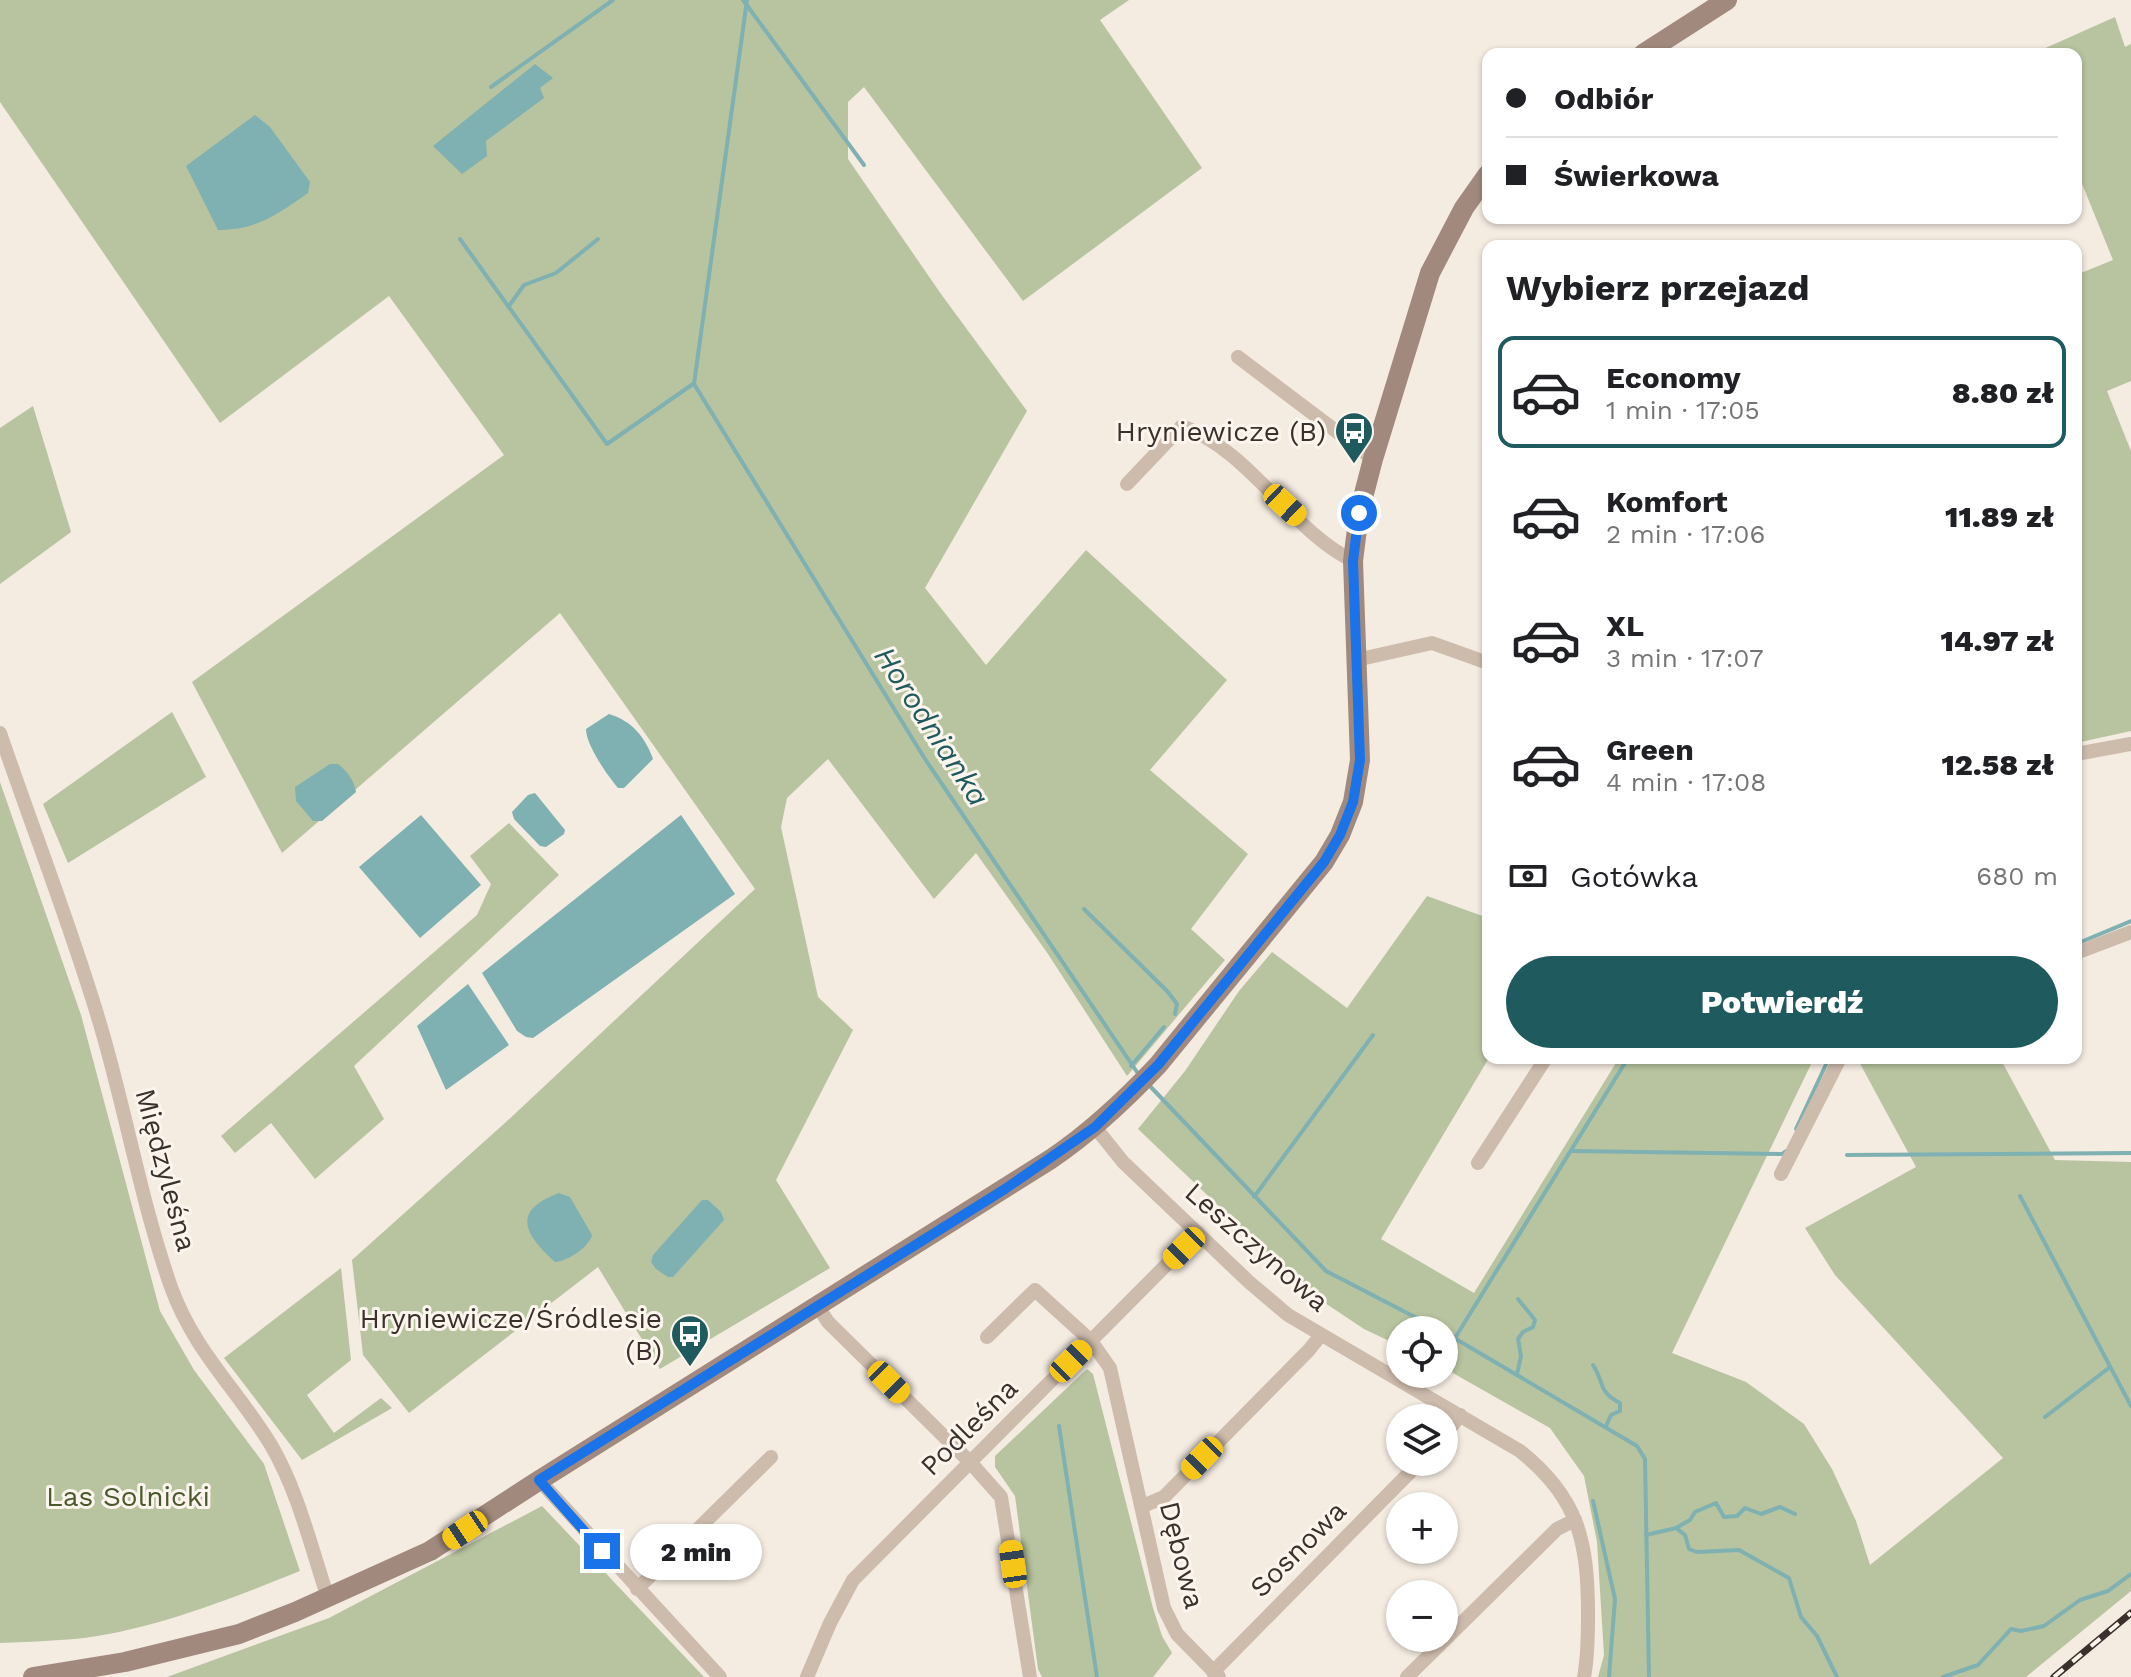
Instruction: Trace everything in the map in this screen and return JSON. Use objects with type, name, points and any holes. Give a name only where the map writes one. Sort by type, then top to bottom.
[{"type":"street","points":[[1652,48],[1727,0]]},
{"type":"street","points":[[33,1677],[125,1662],[239,1634],[328,1598],[444,1544],[539,1480],[1025,1175],[1095,1127],[1133,1091],[1158,1065],[1324,862],[1340,835],[1353,802],[1360,760],[1353,561],[1359,513],[1430,273],[1464,208],[1482,182]]},
{"type":"street","points":[[1238,357],[1373,459]]},
{"type":"street","points":[[1127,484],[1182,426],[1219,444],[1329,546],[1353,561]]},
{"type":"street","points":[[1356,660],[1432,643],[1482,661]]},
{"type":"street","name":"Międzyleśna","points":[[0,733],[80,958],[171,1287],[199,1346],[272,1448],[290,1484],[328,1598]]},
{"type":"street","points":[[2082,753],[2131,744]]},
{"type":"street","points":[[2082,951],[2131,932]]},
{"type":"street","points":[[1478,1163],[1542,1064]]},
{"type":"street","points":[[1781,1174],[1837,1064]]},
{"type":"street","name":"Leszczynowa","points":[[1095,1127],[1123,1162],[1288,1315],[1520,1451],[1544,1470],[1561,1492],[1582,1537],[1588,1577],[1588,1644],[1584,1677]]},
{"type":"street","name":"Podleśna","points":[[807,1677],[853,1580],[1198,1233]]},
{"type":"street","name":"Dębowa","points":[[987,1337],[1035,1290],[1091,1341],[1110,1368],[1164,1608],[1177,1634],[1216,1674]]},
{"type":"street","points":[[817,1305],[828,1322],[970,1462],[1001,1497],[1029,1675],[1013,1677]]},
{"type":"street","points":[[1143,1506],[1164,1497],[1321,1335]]},
{"type":"street","points":[[637,1589],[771,1457]]},
{"type":"street","name":"Sosnowa","points":[[1216,1674],[1407,1476]]},
{"type":"street","points":[[539,1480],[720,1677]]},
{"type":"street","points":[[1407,1677],[1557,1529],[1575,1520]]},
{"type":"green space","points":[[0,0],[1129,0],[1100,20],[1202,168],[1023,301],[864,87],[848,102],[848,159],[1027,411],[925,588],[986,665],[1086,550],[1227,680],[1150,770],[1248,854],[1191,929],[1225,960],[1127,1076],[1048,954],[976,853],[934,899],[828,759],[787,798],[781,827],[818,997],[853,1030],[776,1180],[830,1268],[660,1369],[598,1267],[409,1413],[363,1355],[352,1260],[506,1122],[755,889],[560,613],[282,853],[192,682],[504,455],[389,296],[220,423],[0,102]]},
{"type":"green space","points":[[2115,17],[2125,47],[2131,44],[2131,381],[2107,391],[2131,451],[2131,731],[2082,742],[2082,273],[2113,260],[2082,184],[2082,48],[2045,48]]},
{"type":"green space","points":[[33,406],[71,532],[0,584],[0,428]]},
{"type":"green space","points":[[172,712],[206,777],[68,863],[43,804]]},
{"type":"green space","name":"Las Solnicki","points":[[0,782],[81,1015],[160,1311],[194,1370],[264,1464],[300,1571],[218,1603],[132,1629],[75,1639],[0,1643]]},
{"type":"green space","points":[[509,823],[559,875],[354,1066],[384,1119],[315,1179],[271,1123],[235,1153],[221,1136],[477,915],[491,884],[470,856]]},
{"type":"green space","points":[[1427,896],[1482,916],[1482,1064],[1485,1064],[1381,1239],[1474,1293],[1615,1064],[1811,1064],[1672,1353],[1746,1382],[1804,1424],[1832,1469],[1856,1521],[1870,1565],[2003,1458],[1835,1275],[1805,1228],[1916,1167],[1860,1064],[2003,1064],[2055,1160],[2131,1162],[2131,1591],[2026,1677],[1598,1677],[1604,1655],[1597,1542],[1584,1476],[1550,1428],[1458,1376],[1458,1316],[1386,1316],[1386,1339],[1364,1329],[1310,1293],[1138,1129],[1185,1071],[1239,991],[1272,952],[1347,1008]]},
{"type":"green space","points":[[341,1268],[351,1360],[307,1395],[334,1433],[381,1398],[392,1408],[302,1460],[224,1358]]},
{"type":"green space","points":[[1087,1369],[1093,1374],[1153,1608],[1162,1636],[1172,1653],[1153,1677],[1042,1677],[1038,1669],[1015,1496],[995,1467],[995,1456]]},
{"type":"green space","points":[[542,1506],[704,1677],[167,1677],[329,1618]]},
{"type":"water","points":[[535,64],[553,78],[540,88],[544,98],[486,141],[487,156],[462,174],[433,146]]},
{"type":"water","points":[[255,115],[270,127],[310,182],[308,193],[256,224],[218,230],[186,166]]},
{"type":"water","points":[[609,714],[637,731],[653,759],[624,788],[618,788],[608,776],[587,736],[586,729]]},
{"type":"water","points":[[330,764],[338,764],[344,770],[356,792],[322,821],[313,821],[296,801],[295,787]]},
{"type":"water","points":[[535,793],[565,830],[546,847],[540,846],[514,819],[512,812],[528,795]]},
{"type":"water","points":[[421,815],[481,885],[420,938],[359,867]]},
{"type":"water","points":[[681,815],[735,894],[533,1038],[517,1031],[482,973]]},
{"type":"water","points":[[468,984],[509,1045],[446,1090],[417,1026]]},
{"type":"water","points":[[559,1193],[570,1197],[592,1235],[577,1253],[555,1262],[536,1242],[527,1224],[528,1215],[534,1207]]},
{"type":"water","points":[[702,1200],[708,1200],[721,1212],[724,1220],[673,1277],[668,1277],[651,1262],[653,1255]]},
{"type":"waterway","points":[[491,87],[613,0]]},
{"type":"waterway","points":[[743,0],[864,165]]},
{"type":"waterway","name":"Horodnianka","points":[[747,0],[694,384],[925,759],[1139,1075]]},
{"type":"waterway","points":[[460,239],[607,444],[693,384]]},
{"type":"waterway","points":[[509,306],[524,285],[556,273],[598,239]]},
{"type":"waterway","points":[[1084,909],[1168,992],[1177,1004],[1175,1014]]},
{"type":"waterway","points":[[2082,941],[2131,921]]},
{"type":"waterway","points":[[1131,1066],[1164,1027]]},
{"type":"waterway","points":[[1254,1197],[1373,1035]]},
{"type":"waterway","points":[[1458,1333],[1624,1064]]},
{"type":"waterway","points":[[1796,1129],[1826,1064]]},
{"type":"waterway","name":"Horodnianka","points":[[1148,1084],[1326,1271],[1413,1316]]},
{"type":"waterway","points":[[1572,1151],[1782,1154],[1786,1151]]},
{"type":"waterway","points":[[1847,1155],[2131,1153]]},
{"type":"waterway","points":[[2020,1196],[2131,1406]]},
{"type":"waterway","points":[[1517,1374],[1521,1356],[1518,1339],[1533,1327],[1535,1320],[1518,1299]]},
{"type":"waterway","name":"Horodnianka","points":[[1458,1340],[1637,1446],[1645,1459],[1649,1677]]},
{"type":"waterway","points":[[1593,1365],[1605,1390],[1620,1403],[1620,1411],[1611,1415],[1606,1426]]},
{"type":"waterway","points":[[2045,1417],[2110,1367]]},
{"type":"waterway","points":[[1059,1426],[1097,1677]]},
{"type":"waterway","points":[[1593,1501],[1615,1599],[1609,1677]]},
{"type":"waterway","points":[[1676,1528],[1690,1520],[1695,1512],[1716,1503],[1724,1517],[1737,1516],[1745,1508],[1761,1514],[1780,1507],[1795,1514]]},
{"type":"waterway","points":[[1646,1535],[1676,1528],[1685,1535],[1689,1549],[1697,1552],[1739,1550],[1789,1578],[1801,1617],[1817,1636],[1837,1677]]},
{"type":"waterway","points":[[1943,1677],[1978,1665],[2011,1629],[2021,1631],[2044,1626],[2080,1600],[2108,1591],[2131,1574]]},
{"type":"railway","points":[[2054,1677],[2131,1613]]},
{"type":"place","name":"Hryniewicze (B)","points":[[1354,465]]},
{"type":"place","name":"Hryniewicze/Śródlesie (B)","points":[[690,1368]]},
{"type":"route","points":[[602,1551],[539,1480],[1005,1189],[1095,1127],[1158,1065],[1324,862],[1340,835],[1353,802],[1360,760],[1353,561],[1359,513]]}]
